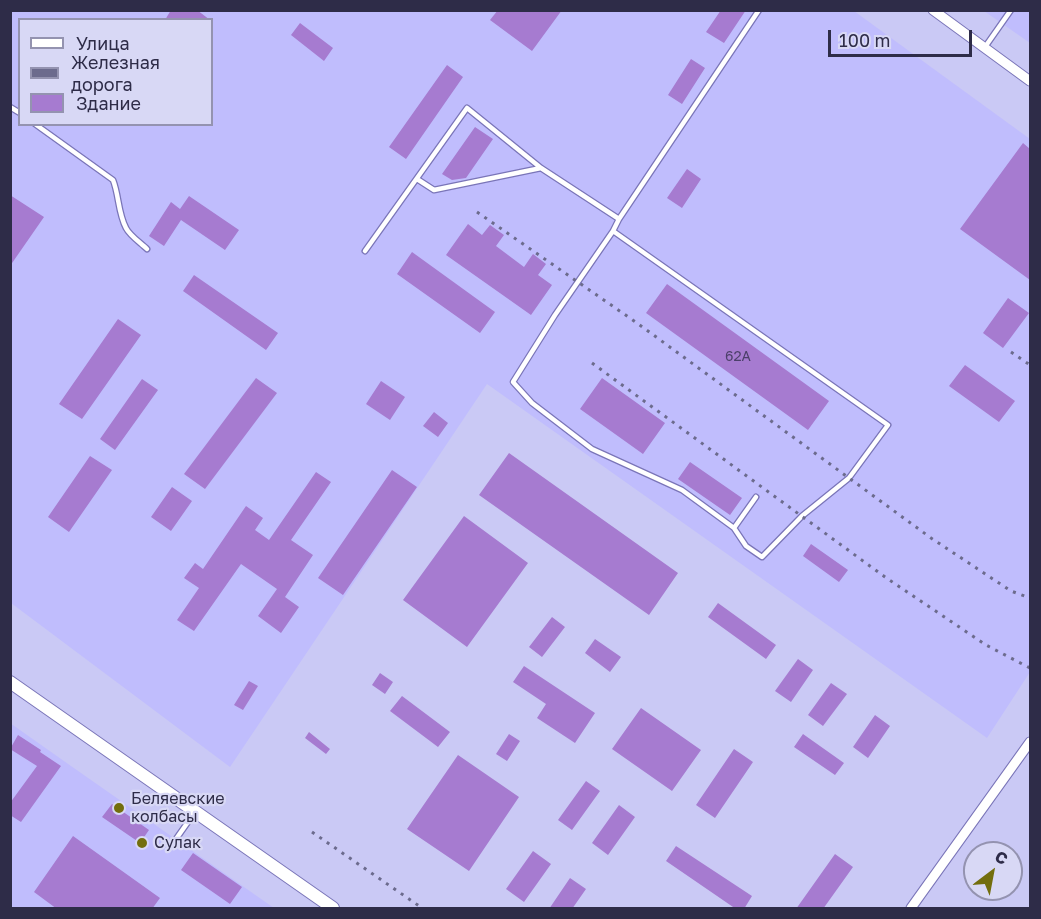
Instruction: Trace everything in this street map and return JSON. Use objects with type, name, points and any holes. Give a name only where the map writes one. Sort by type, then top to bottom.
[{"type":"street","points":[[933,10],[1030,81]]},
{"type":"street","points":[[10,682],[333,909]]},
{"type":"street","points":[[911,909],[1030,742]]},
{"type":"lane","points":[[613,231],[888,425],[849,478],[802,516],[762,557],[746,546],[734,528],[682,490],[592,449],[532,403],[513,382],[555,315],[759,10]]},
{"type":"lane","points":[[984,47],[1011,10]]},
{"type":"lane","points":[[365,252],[467,108],[541,168],[619,219]]},
{"type":"lane","points":[[38,126],[113,180],[126,229],[147,249]]},
{"type":"lane","points":[[417,179],[434,190],[541,168]]},
{"type":"lane","points":[[734,528],[756,497]]},
{"type":"lane","points":[[176,839],[195,812]]},
{"type":"shaded area","points":[[10,11],[854,11],[1030,139],[1030,672],[987,738],[487,384],[230,767],[11,603]]},
{"type":"shaded area","points":[[984,11],[1030,11],[1030,43]]},
{"type":"shaded area","points":[[10,723],[71,766],[274,908],[11,908]]},
{"type":"building","points":[[171,10],[197,10],[207,18],[166,18]]},
{"type":"building","points":[[498,10],[562,10],[532,51],[490,20]]},
{"type":"building","points":[[721,10],[746,10],[724,43],[706,32]]},
{"type":"building","points":[[300,23],[333,48],[324,61],[291,35]]},
{"type":"building","points":[[691,59],[705,68],[682,104],[668,95]]},
{"type":"building","points":[[447,65],[463,77],[406,159],[389,147]]},
{"type":"building","points":[[475,127],[493,139],[466,178],[452,180],[442,174]]},
{"type":"building","points":[[1023,143],[1030,149],[1030,280],[960,229]]},
{"type":"building","points":[[687,169],[701,179],[682,208],[667,198]]},
{"type":"building","points":[[10,195],[44,217],[10,266]]},
{"type":"building","points":[[189,196],[239,230],[225,250],[181,220],[164,246],[149,236],[171,202],[180,209]]},
{"type":"building","points":[[468,224],[482,235],[490,225],[504,235],[496,246],[524,267],[533,254],[546,264],[538,275],[552,285],[531,315],[446,255]]},
{"type":"building","points":[[412,252],[495,312],[480,333],[397,274]]},
{"type":"building","points":[[194,275],[278,333],[266,350],[183,291]]},
{"type":"building","points":[[667,284],[829,401],[808,430],[646,313]]},
{"type":"building","points":[[1008,298],[1029,313],[1003,348],[983,333]]},
{"type":"building","points":[[118,319],[141,335],[82,419],[59,404]]},
{"type":"building","points":[[965,365],[1015,401],[999,422],[949,386]]},
{"type":"building","points":[[256,378],[277,393],[205,489],[184,474]]},
{"type":"building","points":[[602,378],[665,423],[643,454],[580,409]]},
{"type":"building","points":[[142,379],[158,390],[115,450],[100,439]]},
{"type":"building","points":[[381,381],[405,397],[390,420],[366,404]]},
{"type":"building","points":[[434,412],[448,423],[438,437],[423,426]]},
{"type":"building","points":[[509,453],[678,573],[649,615],[479,495]]},
{"type":"building","points":[[90,456],[112,470],[69,532],[48,517]]},
{"type":"building","points":[[690,462],[742,498],[730,515],[678,479]]},
{"type":"building","points":[[392,470],[417,487],[343,595],[318,578]]},
{"type":"building","points":[[316,472],[331,482],[291,540],[313,555],[285,597],[299,607],[281,633],[258,616],[277,589],[241,564],[194,631],[177,620],[199,588],[184,578],[195,563],[203,569],[246,506],[263,518],[255,530],[269,540]]},
{"type":"building","points":[[172,487],[192,501],[171,531],[151,517]]},
{"type":"building","points":[[464,516],[528,563],[467,647],[403,600]]},
{"type":"building","points":[[811,544],[848,570],[839,582],[803,556]]},
{"type":"building","points":[[718,603],[776,645],[766,659],[708,617]]},
{"type":"building","points":[[552,617],[565,627],[542,657],[529,647]]},
{"type":"building","points":[[595,639],[621,657],[610,672],[585,653]]},
{"type":"building","points":[[798,659],[813,670],[791,702],[775,691]]},
{"type":"building","points":[[524,666],[595,713],[575,743],[537,718],[546,704],[513,682]]},
{"type":"building","points":[[380,673],[393,682],[385,694],[372,685]]},
{"type":"building","points":[[249,681],[258,686],[243,710],[234,705]]},
{"type":"building","points":[[831,683],[847,694],[823,726],[808,715]]},
{"type":"building","points":[[402,696],[450,732],[438,747],[390,711]]},
{"type":"building","points":[[641,708],[701,750],[672,791],[612,749]]},
{"type":"building","points":[[875,715],[890,726],[868,758],[853,747]]},
{"type":"building","points":[[309,732],[330,749],[326,754],[305,738]]},
{"type":"building","points":[[509,734],[520,741],[507,761],[496,754]]},
{"type":"building","points":[[803,734],[844,763],[835,775],[794,747]]},
{"type":"building","points":[[18,735],[61,766],[21,822],[10,815],[10,803],[37,766],[10,749]]},
{"type":"building","points":[[734,749],[753,762],[715,818],[696,805]]},
{"type":"building","points":[[458,755],[519,797],[469,871],[407,829]]},
{"type":"building","points":[[586,781],[600,791],[572,830],[558,820]]},
{"type":"building","points":[[112,804],[149,830],[140,843],[102,817]]},
{"type":"building","points":[[619,805],[635,817],[608,855],[592,843]]},
{"type":"building","points":[[73,836],[160,898],[152,909],[57,909],[34,892]]},
{"type":"building","points":[[676,846],[752,896],[744,909],[736,909],[666,861]]},
{"type":"building","points":[[533,851],[551,864],[524,902],[506,889]]},
{"type":"building","points":[[193,853],[242,887],[230,904],[181,870]]},
{"type":"building","points":[[835,854],[853,867],[823,909],[796,909]]},
{"type":"building","points":[[570,878],[586,889],[572,909],[549,909]]},
{"type":"railway","points":[[477,212],[637,323],[931,538],[1011,591],[1030,598]]},
{"type":"railway","points":[[1011,352],[1030,365]]},
{"type":"railway","points":[[592,363],[885,577],[986,645],[1030,668]]},
{"type":"railway","points":[[312,832],[422,908]]},
{"type":"place","name":"Беляевские колбасы","points":[[119,808]]},
{"type":"place","name":"Сулак","points":[[142,843]]}]
